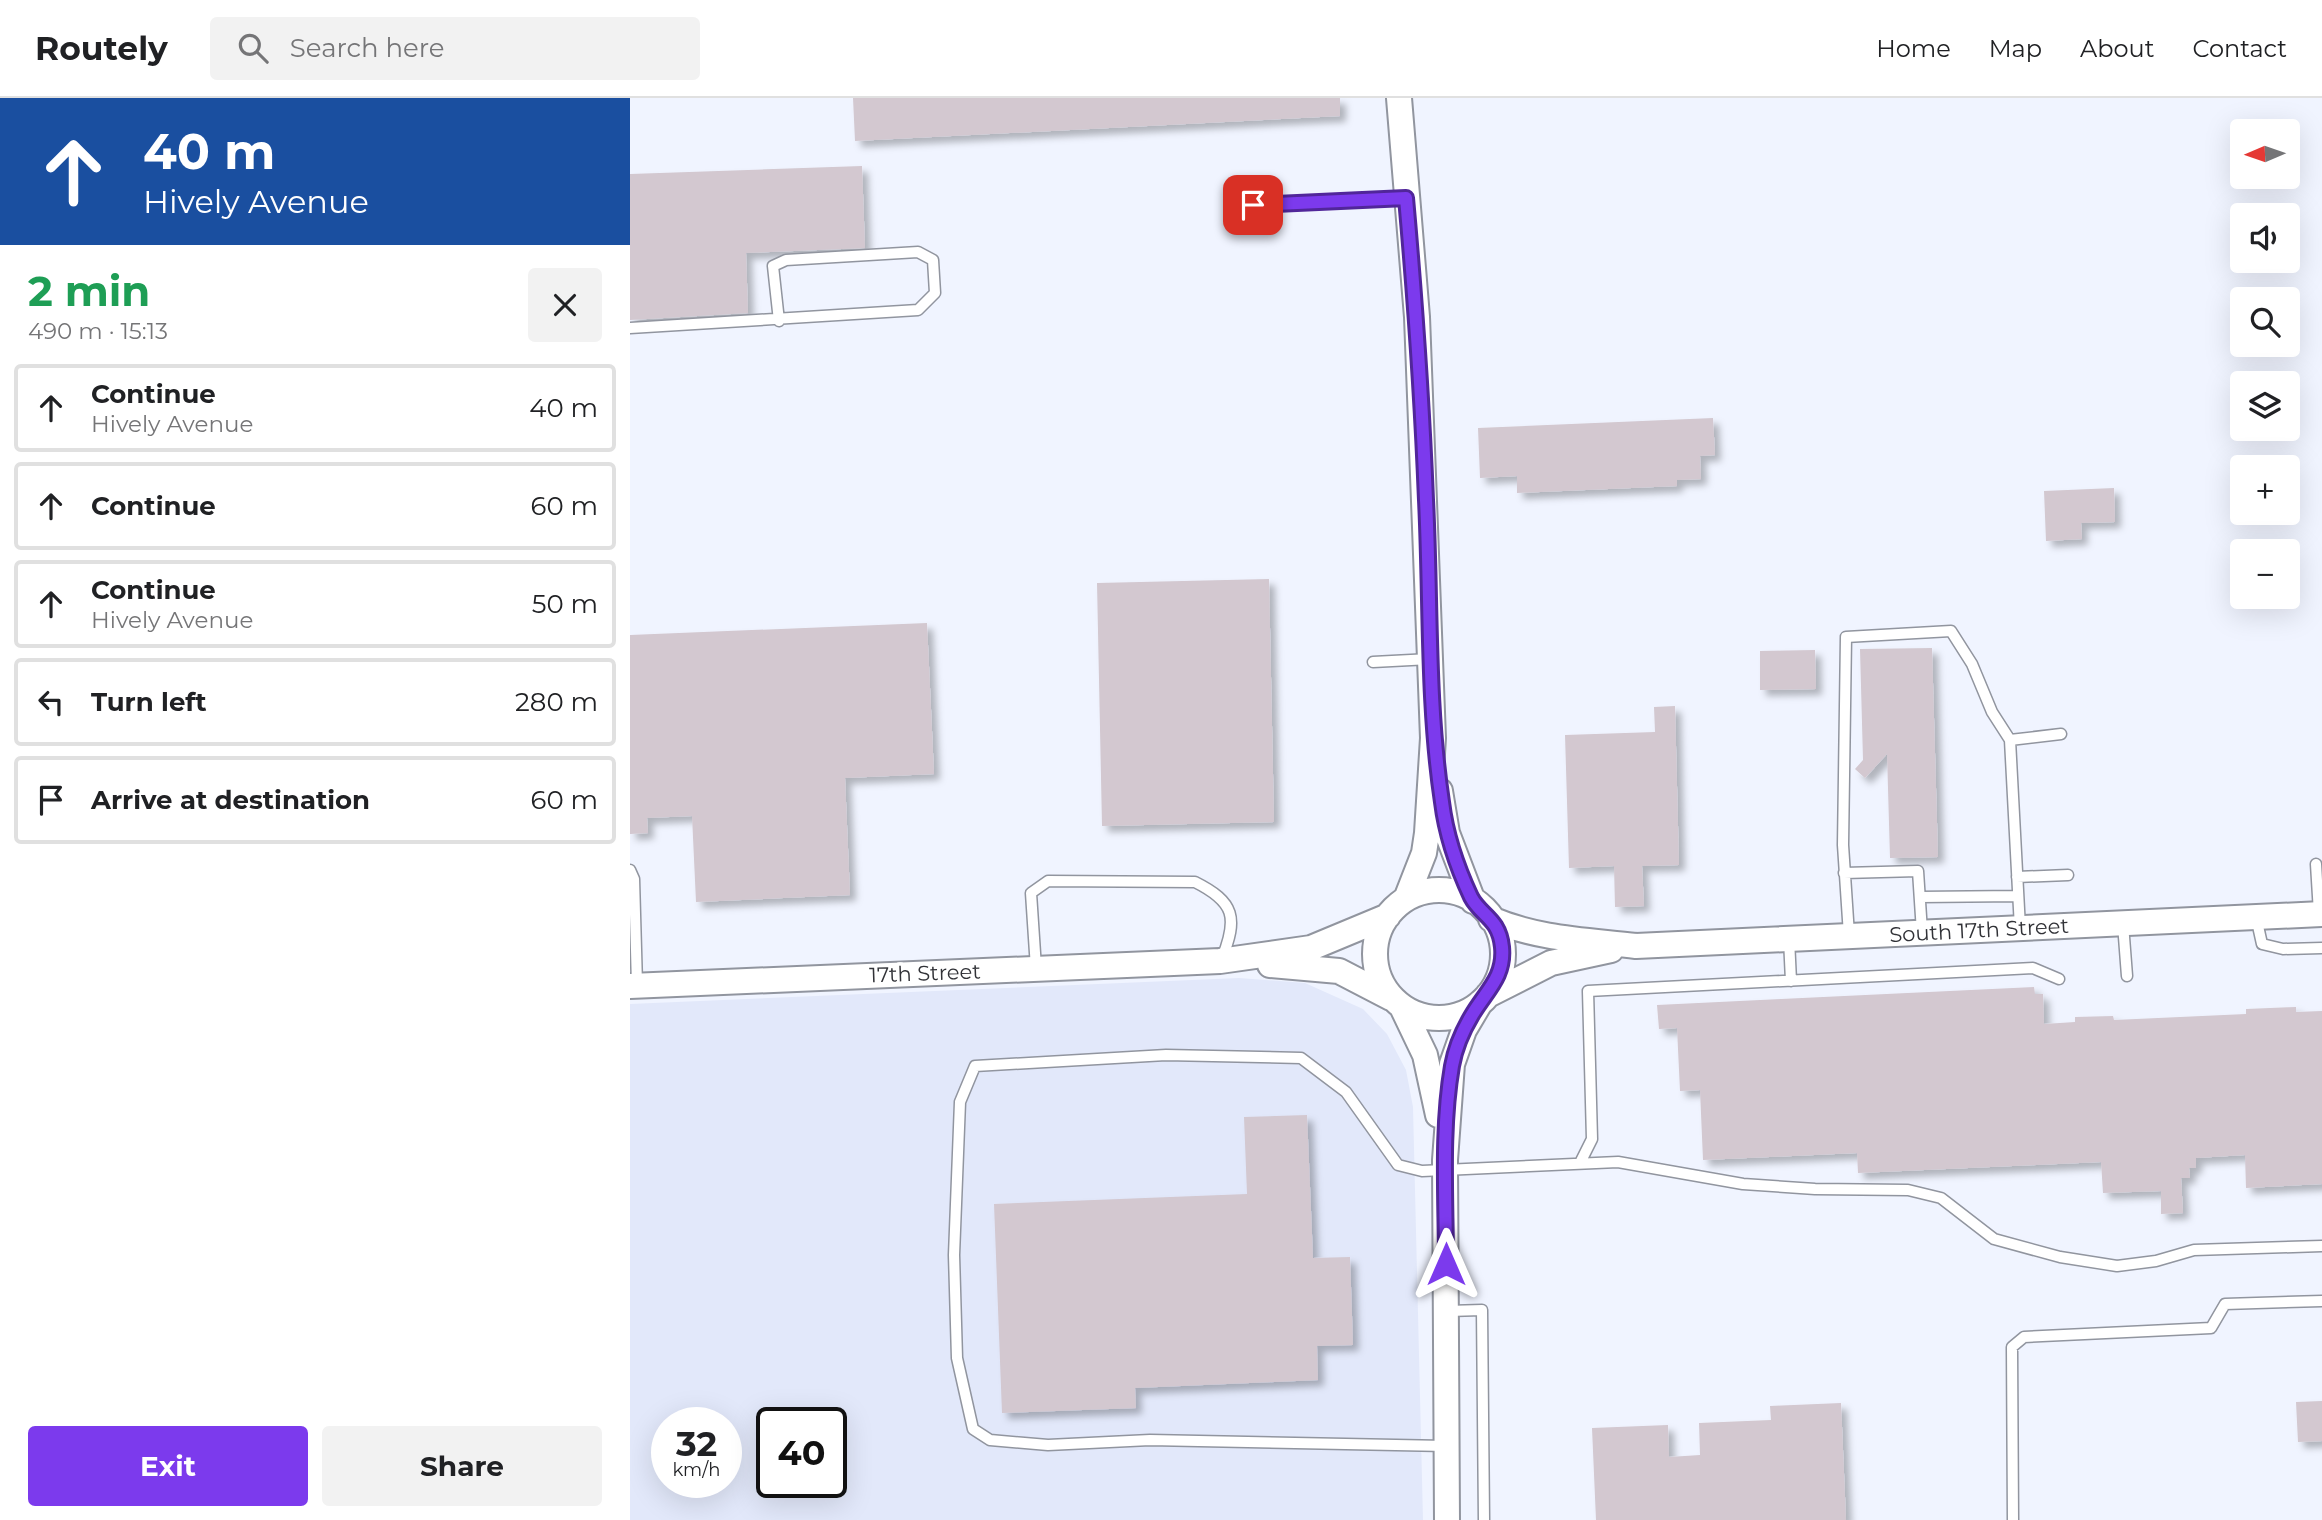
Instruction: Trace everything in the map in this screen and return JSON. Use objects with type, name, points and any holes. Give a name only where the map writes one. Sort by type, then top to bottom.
[{"type":"street","points":[[1399,98],[1421,396],[1433,738],[1427,833],[1423,853],[1406,900]]},
{"type":"street","points":[[1433,738],[1447,833],[1473,901]]},
{"type":"street","points":[[1445,1165],[1428,1063],[1398,1003],[1381,981],[1375,961],[1377,939],[1388,916],[1406,900],[1433,891],[1460,894],[1473,901],[1491,919],[1502,945],[1500,973],[1464,1030],[1452,1064],[1445,1165],[1447,1520]]},
{"type":"street","name":"South 17th Street","points":[[1636,946],[2321,915]]},
{"type":"street","name":"17th Street","points":[[633,986],[1220,961],[1311,948],[1388,916]]},
{"type":"street","points":[[1491,919],[1553,938],[1636,946]]},
{"type":"street","points":[[1398,1003],[1423,1016],[1448,1018],[1551,962],[1636,946]]},
{"type":"street","name":"17th Street","points":[[1220,961],[1339,971],[1361,980],[1398,1003]]},
{"type":"lane","points":[[1253,205],[1406,198]]},
{"type":"lane","points":[[630,328],[779,321],[918,310],[935,293],[933,260],[918,252],[786,260],[774,265],[779,321]]},
{"type":"lane","points":[[1849,936],[1844,873],[1846,637],[1951,631],[1972,664],[1992,712],[2010,740],[2020,928]]},
{"type":"lane","points":[[1373,662],[1431,659]]},
{"type":"lane","points":[[2010,740],[2061,734]]},
{"type":"lane","points":[[2316,864],[2321,915]]},
{"type":"lane","points":[[630,870],[634,878],[633,986]]},
{"type":"lane","points":[[1844,873],[1918,872],[1922,933]]},
{"type":"lane","points":[[2017,877],[2068,875]]},
{"type":"lane","points":[[1036,969],[1031,893],[1048,881],[1195,882],[1213,891],[1227,905],[1233,929],[1220,961]]},
{"type":"lane","points":[[1920,897],[2018,896]]},
{"type":"lane","points":[[2256,918],[2262,944],[2271,948],[2322,948]]},
{"type":"lane","points":[[2123,924],[2127,976]]},
{"type":"lane","points":[[1789,939],[1791,981]]},
{"type":"lane","points":[[1580,1163],[1592,1139],[1588,991],[2033,968],[2060,979]]},
{"type":"lane","points":[[1447,1446],[1251,1445],[1150,1440],[1048,1445],[990,1440],[973,1429],[957,1358],[954,1255],[960,1102],[975,1066],[1166,1055],[1301,1058],[1346,1092],[1398,1166],[1422,1171],[1445,1165],[1618,1163],[1743,1184],[1815,1189],[1908,1189],[1941,1198],[1994,1238],[2060,1257],[2117,1266],[2156,1261],[2194,1250],[2322,1246]]},
{"type":"lane","points":[[2012,1520],[2012,1347],[2024,1337],[2211,1328],[2225,1304],[2322,1301]]},
{"type":"lane","points":[[1446,1311],[1482,1310],[1483,1520]]},
{"type":"shaded area","points":[[1239,978],[1305,983],[1363,1009],[1387,1034],[1406,1070],[1413,1107],[1423,1520],[630,1520],[630,1004]]},
{"type":"building","points":[[853,98],[1340,98],[1340,116],[855,141]]},
{"type":"building","points":[[862,166],[865,248],[746,253],[748,313],[630,320],[630,174]]},
{"type":"building","points":[[1713,418],[1715,455],[1700,456],[1701,479],[1677,480],[1677,486],[1517,493],[1517,476],[1480,478],[1478,428]]},
{"type":"building","points":[[2114,488],[2115,522],[2081,523],[2082,539],[2046,541],[2044,491]]},
{"type":"building","points":[[1269,579],[1274,822],[1102,826],[1097,583]]},
{"type":"building","points":[[927,623],[934,774],[845,778],[850,895],[696,902],[692,816],[647,818],[648,833],[630,834],[630,635]]},
{"type":"building","points":[[1932,648],[1938,857],[1890,858],[1887,754],[1865,778],[1855,769],[1863,760],[1860,649]]},
{"type":"building","points":[[1815,650],[1816,689],[1760,690],[1760,651]]},
{"type":"building","points":[[1675,706],[1679,865],[1642,866],[1644,906],[1615,907],[1614,866],[1569,868],[1565,735],[1655,732],[1654,707]]},
{"type":"building","points":[[2034,987],[2035,994],[2043,994],[2044,1024],[2075,1022],[2075,1017],[2113,1016],[2114,1020],[2246,1014],[2246,1009],[2296,1007],[2296,1012],[2322,1011],[2322,1184],[2246,1188],[2245,1155],[2196,1158],[2196,1168],[2189,1168],[2190,1178],[2181,1178],[2183,1213],[2161,1214],[2161,1191],[2103,1193],[2101,1162],[1858,1173],[1857,1153],[1703,1160],[1700,1090],[1680,1091],[1677,1028],[1659,1029],[1657,1005]]},
{"type":"building","points":[[1307,1115],[1313,1258],[1350,1257],[1353,1345],[1317,1346],[1318,1380],[1135,1388],[1136,1408],[1002,1413],[994,1204],[1247,1194],[1244,1117]]},
{"type":"building","points":[[2322,1401],[2322,1441],[2298,1442],[2296,1402]]},
{"type":"building","points":[[1841,1403],[1846,1520],[1596,1520],[1592,1428],[1668,1425],[1669,1457],[1700,1455],[1699,1423],[1771,1420],[1770,1406]]},
{"type":"route","points":[[1253,205],[1406,198],[1417,317],[1433,738],[1447,833],[1473,901],[1484,909],[1491,919],[1502,945],[1500,973],[1488,995],[1472,1014],[1452,1064],[1445,1160],[1446,1264]]}]
